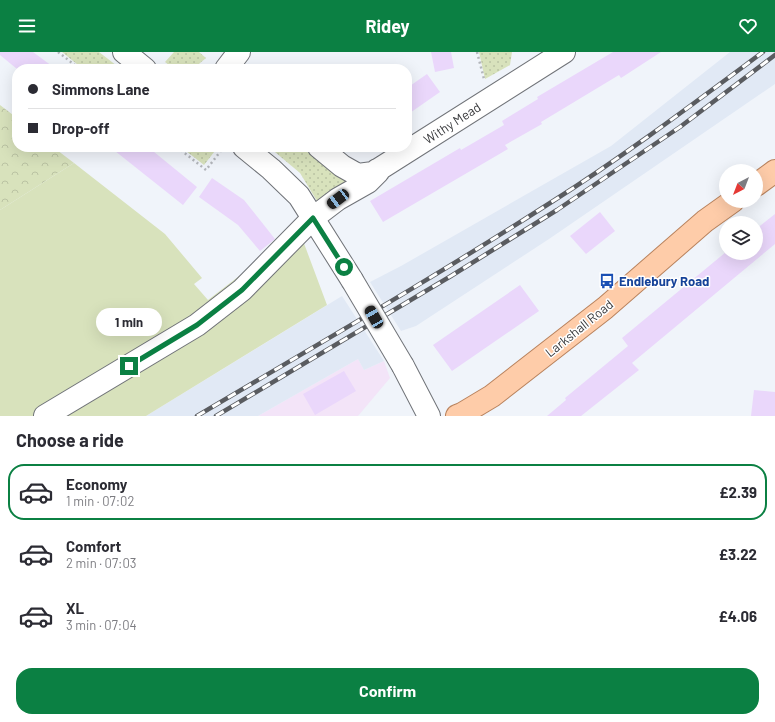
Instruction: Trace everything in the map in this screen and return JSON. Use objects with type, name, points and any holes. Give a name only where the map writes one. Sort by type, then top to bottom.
[{"type":"main road","points":[[763,180],[775,171]]},
{"type":"main road","name":"Larkshall Road","points":[[457,416],[498,391],[605,308],[705,221],[723,208]]},
{"type":"street","points":[[124,52],[139,64]]},
{"type":"street","points":[[230,64],[239,52]]},
{"type":"street","name":"Withy Mead","points":[[412,148],[490,99],[551,55]]},
{"type":"street","points":[[250,152],[271,169],[299,196],[352,280],[429,416]]},
{"type":"street","name":"Withy Mead","points":[[325,152],[342,166],[358,175],[373,173],[406,152]]},
{"type":"street","points":[[45,416],[197,325],[242,290],[313,218],[338,199],[368,182],[378,172],[377,170]]},
{"type":"path","points":[[58,52],[74,64]]},
{"type":"path","points":[[478,52],[490,99]]},
{"type":"path","points":[[183,152],[206,170],[220,152]]},
{"type":"shaded area","points":[[730,52],[775,52],[775,84],[549,239],[416,326],[401,331],[370,282],[401,266],[611,146]]},
{"type":"shaded area","points":[[342,296],[384,361],[364,370],[358,359],[258,416],[146,416]]},
{"type":"shaded area","points":[[358,359],[364,370],[384,361],[390,378],[358,416],[258,416]]},
{"type":"green space","points":[[62,52],[99,52],[115,64],[77,64]]},
{"type":"green space","points":[[174,52],[199,52],[206,58],[199,64],[168,64],[165,62]]},
{"type":"green space","points":[[479,52],[512,52],[510,65],[485,79]]},
{"type":"green space","points":[[0,105],[12,114],[12,152],[60,152],[74,163],[0,210]]},
{"type":"green space","points":[[187,152],[214,152],[204,165]]},
{"type":"green space","points":[[275,152],[307,152],[341,178],[362,183],[320,206],[300,173]]},
{"type":"green space","points":[[74,163],[165,234],[202,278],[194,284],[208,300],[299,230],[327,305],[146,416],[0,416],[0,210]]},
{"type":"building","points":[[0,52],[33,52],[49,64],[12,65],[0,55]]},
{"type":"building","points":[[431,52],[451,52],[454,68],[435,72]]},
{"type":"building","points":[[613,52],[661,52],[621,78],[619,75],[541,122],[542,124],[505,145],[508,149],[383,222],[370,201],[460,148],[461,150],[504,125],[502,121],[538,99],[537,97]]},
{"type":"building","points":[[427,74],[440,92],[412,112],[412,84]]},
{"type":"building","points":[[116,152],[154,152],[197,187],[183,205]]},
{"type":"building","points":[[212,178],[244,200],[275,239],[260,251],[238,225],[199,197]]},
{"type":"building","points":[[600,212],[615,231],[586,254],[570,236]]},
{"type":"building","points":[[775,214],[775,244],[763,254],[763,223]]},
{"type":"building","points":[[719,258],[719,260],[756,260],[632,363],[639,370],[581,416],[547,416],[566,400],[565,398],[628,346],[622,338]]},
{"type":"building","points":[[520,285],[539,311],[452,371],[433,345]]},
{"type":"building","points":[[344,371],[356,391],[315,415],[303,394]]},
{"type":"building","points":[[754,390],[775,392],[775,416],[751,416]]},
{"type":"railway","points":[[197,416],[507,231],[578,185],[631,148],[763,52]]},
{"type":"railway","points":[[216,416],[451,276],[557,210],[680,127],[775,55]]},
{"type":"place","name":"Endlebury Road","points":[[607,281]]},
{"type":"route","points":[[129,366],[197,325],[242,290],[313,218],[344,267]]}]
